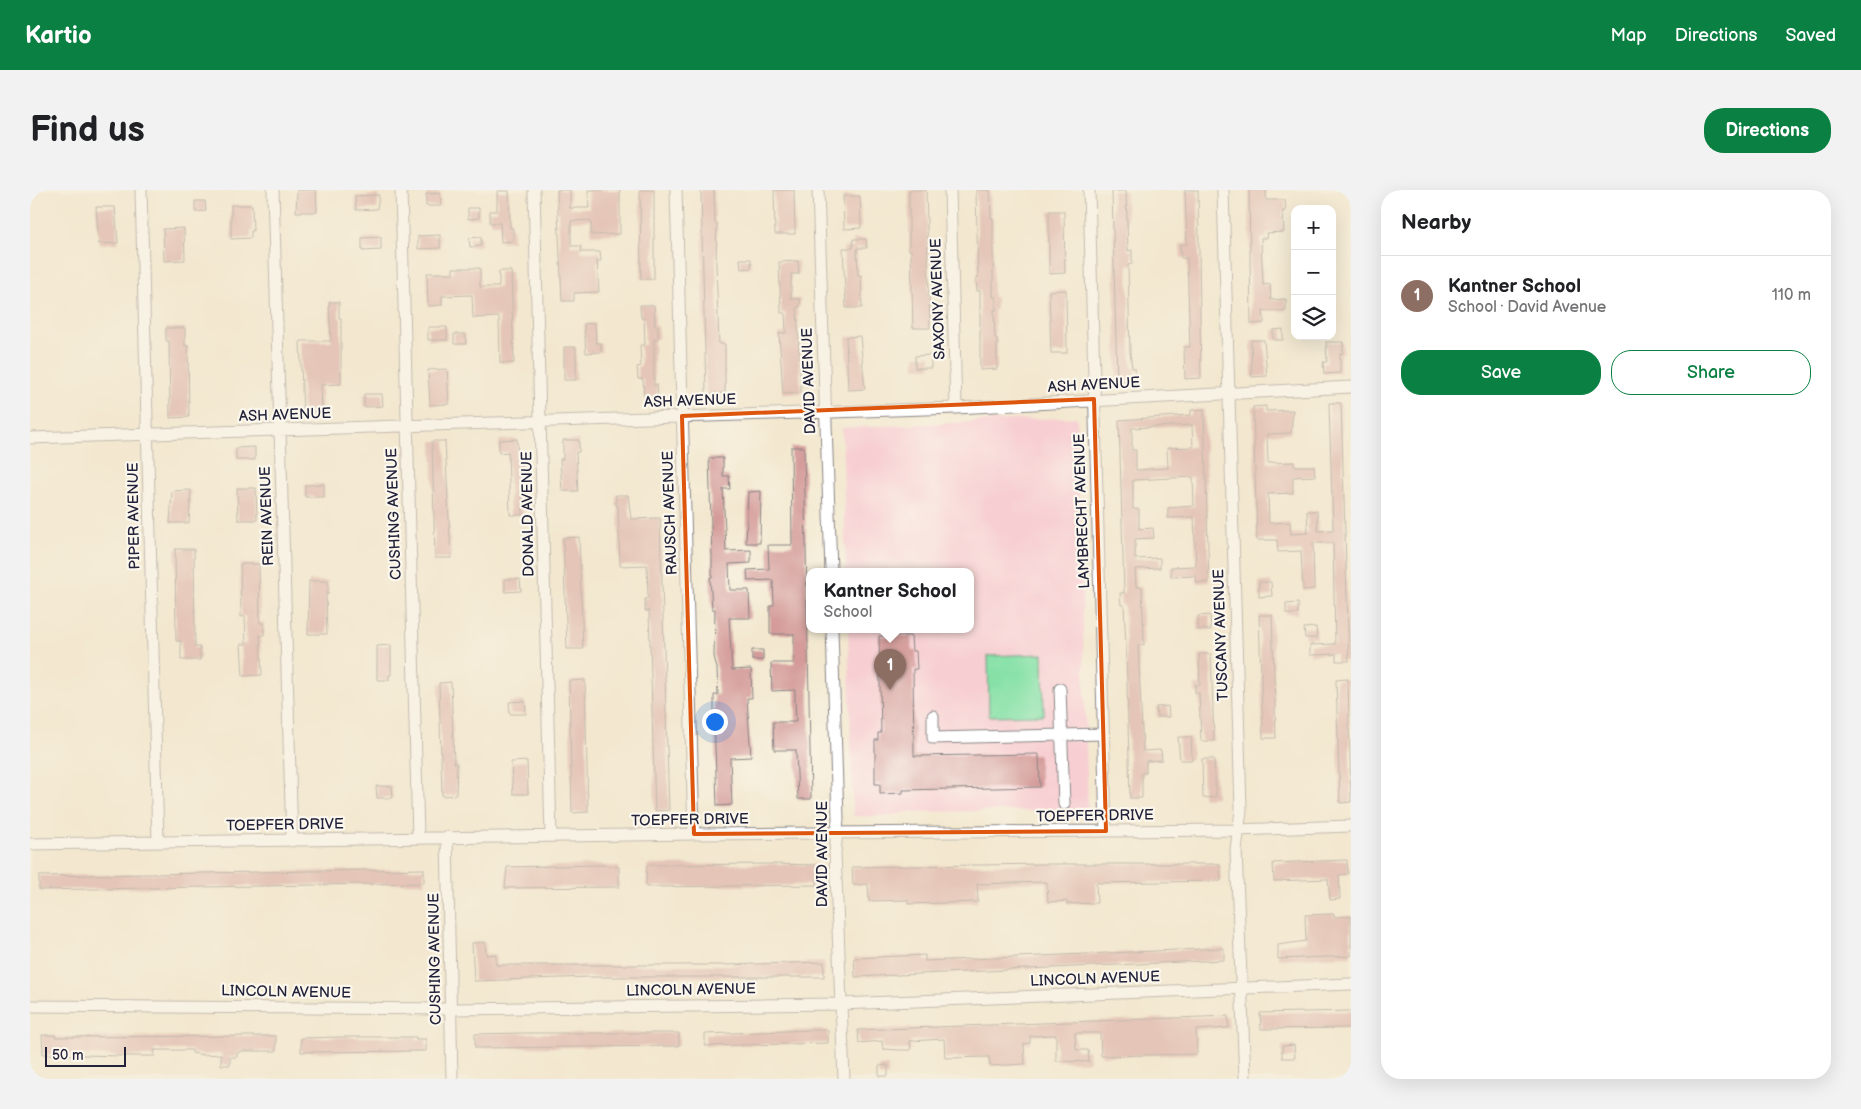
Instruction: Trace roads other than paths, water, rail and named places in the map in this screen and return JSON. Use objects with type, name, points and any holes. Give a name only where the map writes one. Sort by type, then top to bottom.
[{"type":"street","name":"PIPER AVENUE","points":[[141,190],[158,841]]},
{"type":"street","name":"REIN AVENUE","points":[[273,190],[292,841]]},
{"type":"street","name":"CUSHING AVENUE","points":[[401,190],[418,838]]},
{"type":"street","name":"DONALD AVENUE","points":[[534,190],[551,836]]},
{"type":"street","name":"RAUSCH AVENUE","points":[[676,190],[694,834]]},
{"type":"street","name":"DAVID AVENUE","points":[[818,190],[830,568]]},
{"type":"street","name":"SAXONY AVENUE","points":[[950,190],[956,408]]},
{"type":"street","name":"LAMBRECHT AVENUE","points":[[1089,190],[1106,831]]},
{"type":"street","name":"TUSCANY AVENUE","points":[[1223,190],[1241,810],[1236,850],[1245,1079]]},
{"type":"street","name":"ASH AVENUE","points":[[30,438],[956,408],[1351,387]]},
{"type":"street","name":"DAVID AVENUE","points":[[832,633],[837,834],[835,853],[844,1079]]},
{"type":"street","points":[[1060,689],[1064,804]]},
{"type":"street","points":[[933,716],[933,738],[1103,734]]},
{"type":"street","name":"TOEPFER DRIVE","points":[[30,844],[694,834],[1238,830],[1351,826]]},
{"type":"street","name":"CUSHING AVENUE","points":[[447,838],[452,1079]]},
{"type":"street","name":"LINCOLN AVENUE","points":[[30,1006],[450,1009],[840,1004],[1351,984]]},
{"type":"place","name":"Kantner School","points":[[890,690]]}]
